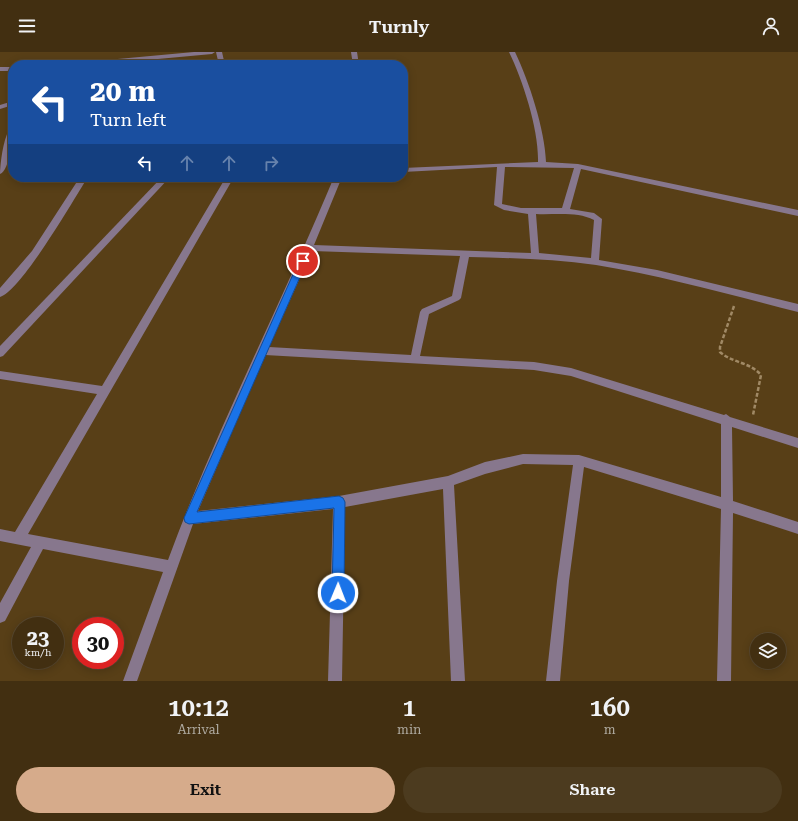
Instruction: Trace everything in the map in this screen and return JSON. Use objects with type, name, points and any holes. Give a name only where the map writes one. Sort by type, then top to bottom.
[{"type":"street","points":[[137,60],[141,52]]},
{"type":"street","points":[[137,60],[212,52]]},
{"type":"street","points":[[512,52],[523,75],[539,136],[542,152],[542,165]]},
{"type":"street","points":[[0,172],[8,150]]},
{"type":"street","points":[[408,170],[542,165],[578,166],[798,213]]},
{"type":"street","points":[[501,166],[498,206],[544,213],[564,211],[591,215],[598,219],[595,262]]},
{"type":"street","points":[[564,211],[578,166]]},
{"type":"street","points":[[0,294],[18,276],[40,249],[81,182]]},
{"type":"street","points":[[0,353],[161,182]]},
{"type":"street","points":[[19,537],[227,182]]},
{"type":"street","points":[[130,681],[189,518],[309,248],[336,182]]},
{"type":"street","points":[[532,211],[535,256]]},
{"type":"street","points":[[309,248],[535,256],[595,262],[657,273],[739,292],[798,308]]},
{"type":"street","points":[[415,358],[425,312],[453,300],[458,295],[465,254]]},
{"type":"street","points":[[262,351],[415,358],[534,366],[571,372],[726,419],[798,443]]},
{"type":"street","points":[[0,375],[105,391]]},
{"type":"street","points":[[724,681],[727,504],[726,419]]},
{"type":"street","points":[[189,518],[339,502],[448,482],[485,468],[523,459],[579,460],[727,504],[798,528]]},
{"type":"street","points":[[553,681],[563,580],[579,460]]},
{"type":"street","points":[[448,482],[458,681]]},
{"type":"street","points":[[335,681],[339,502]]},
{"type":"street","points":[[0,535],[19,537],[172,567]]},
{"type":"street","points":[[0,616],[40,542]]},
{"type":"path","points":[[739,292],[720,347],[720,352],[730,360],[752,367],[758,370],[761,374],[750,428]]},
{"type":"route","points":[[303,261],[189,518],[339,502],[338,593]]}]
